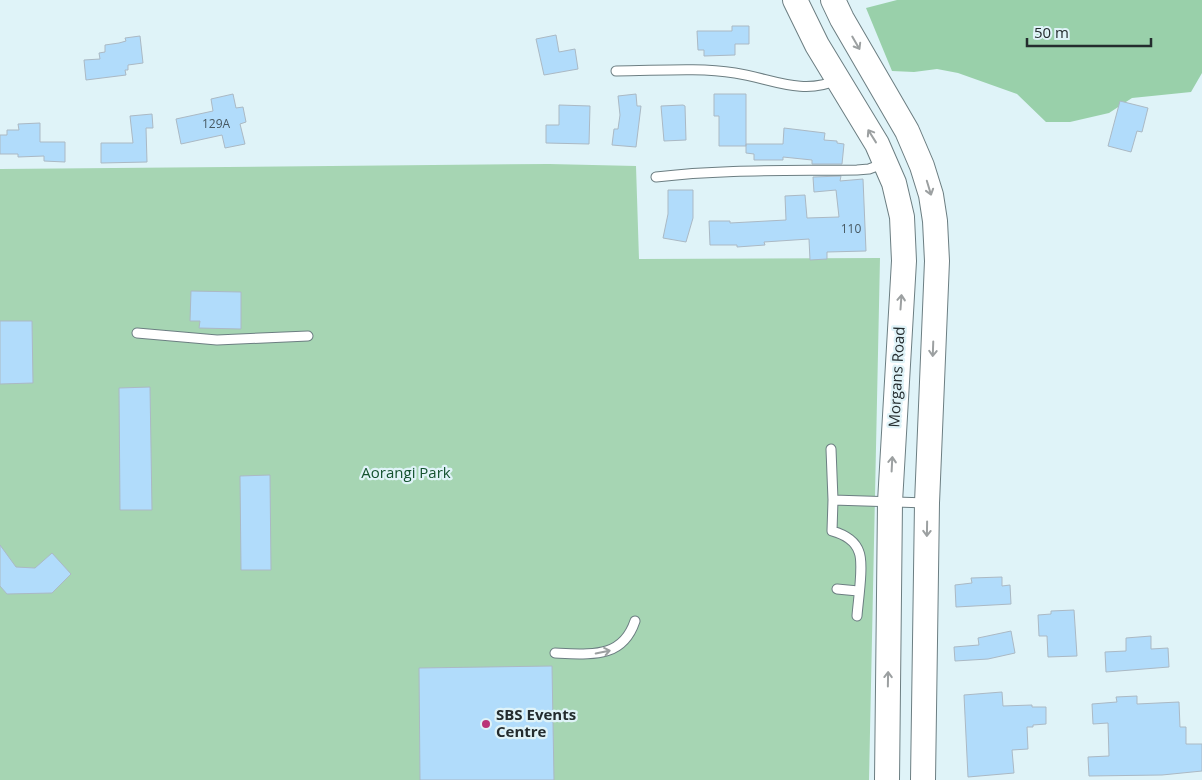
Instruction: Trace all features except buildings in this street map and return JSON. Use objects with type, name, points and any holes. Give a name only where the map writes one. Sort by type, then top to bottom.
[{"type":"street","name":"Morgans Road","points":[[795,0],[801,16],[886,162],[898,197],[902,217],[904,240],[890,502],[887,780]]},
{"type":"street","points":[[833,0],[842,19],[907,131],[922,166],[931,195],[935,221],[937,261],[928,503],[923,780]]},
{"type":"street","points":[[887,719],[923,720]]},
{"type":"lane","points":[[616,71],[735,73],[786,85],[804,87],[826,85],[837,80]]},
{"type":"lane","points":[[656,177],[717,172],[857,170],[869,169],[886,162]]},
{"type":"lane","points":[[136,333],[217,340],[308,336]]},
{"type":"lane","points":[[830,450],[833,500],[832,531],[848,538],[860,553],[857,616]]},
{"type":"lane","points":[[833,500],[928,503]]},
{"type":"lane","points":[[836,589],[858,591]]},
{"type":"lane","points":[[555,653],[607,652],[625,641],[632,632],[635,621]]},
{"type":"green space","points":[[897,0],[1202,0],[1202,73],[1191,92],[1132,98],[1109,113],[1070,122],[1046,122],[1017,94],[958,73],[937,69],[914,72],[892,71],[866,8]]},
{"type":"green space","name":"Aorangi Park","points":[[549,164],[636,166],[639,259],[880,258],[869,780],[0,780],[0,169]]},
{"type":"place","name":"SBS Events Centre","points":[[486,724]]}]
